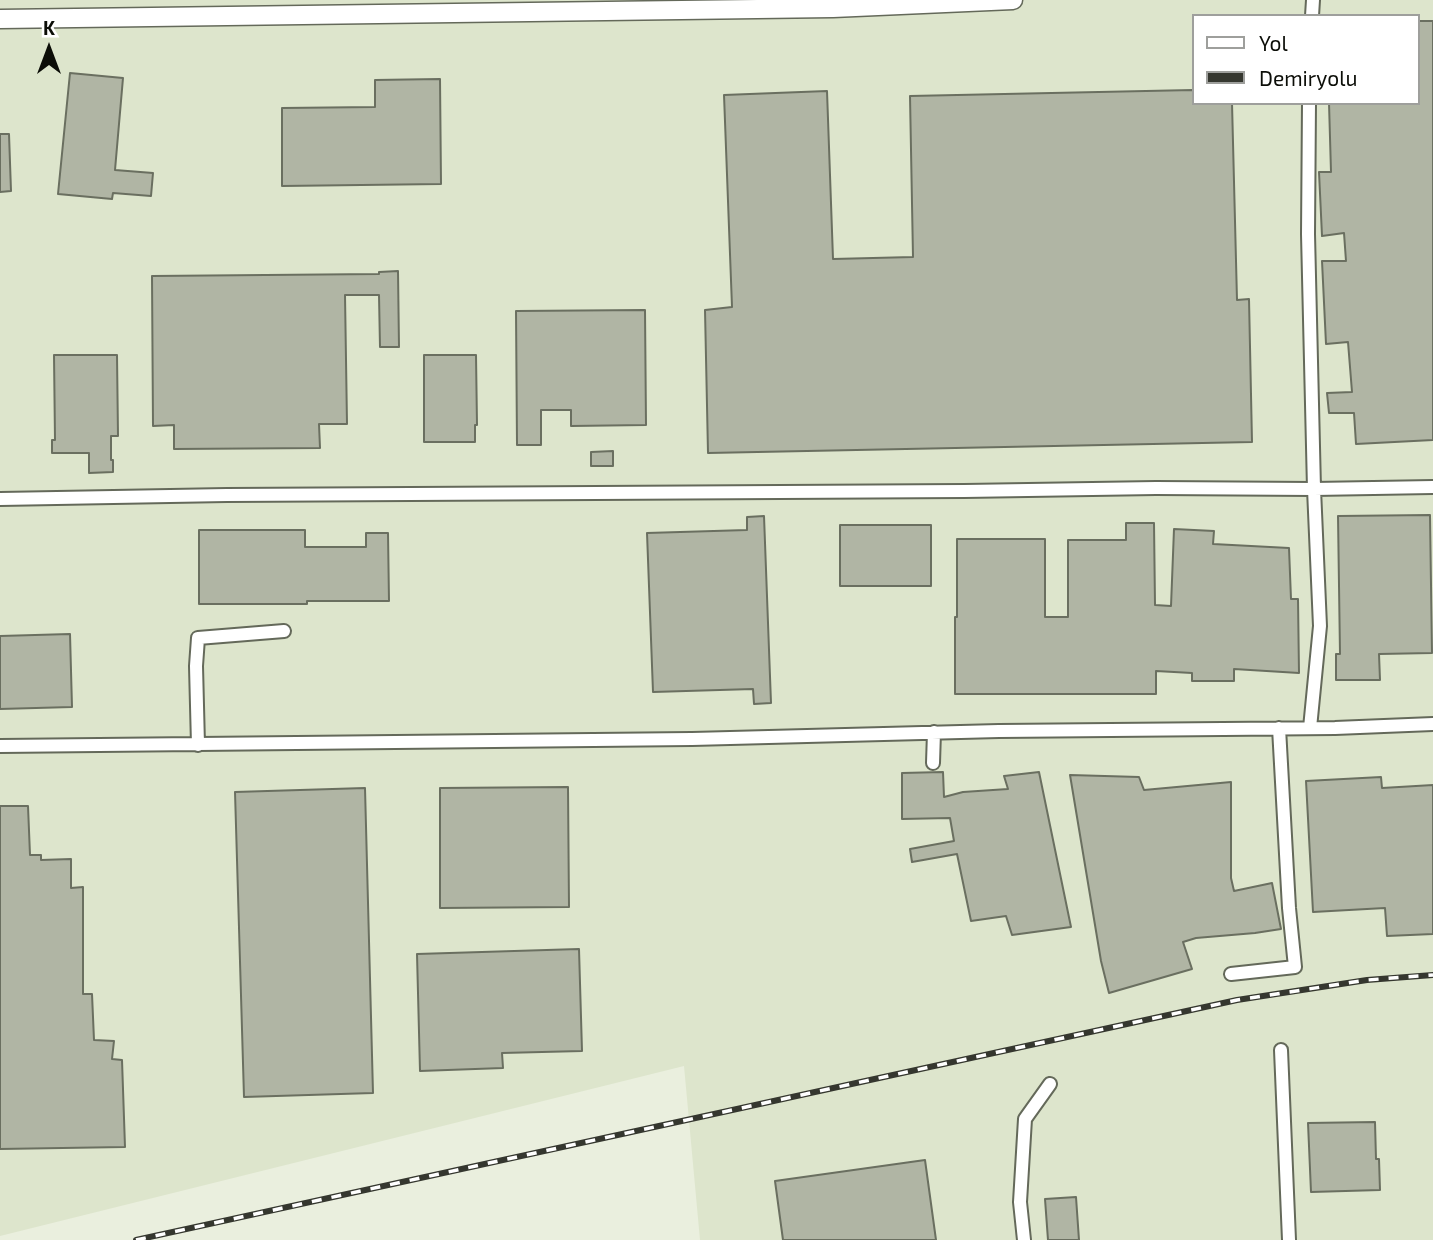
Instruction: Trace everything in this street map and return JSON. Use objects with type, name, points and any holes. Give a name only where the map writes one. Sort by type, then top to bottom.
[{"type":"main road","points":[[0,19],[383,7],[833,8],[1013,0]]},
{"type":"street","points":[[1308,105],[1307,234],[1320,626],[1310,728]]},
{"type":"street","points":[[0,499],[226,495],[1433,487]]},
{"type":"street","points":[[198,745],[198,638],[285,631]]},
{"type":"street","points":[[0,747],[692,739],[934,732],[1279,729],[1433,724]]},
{"type":"street","points":[[1231,974],[1295,967],[1279,729]]},
{"type":"street","points":[[933,763],[934,732]]},
{"type":"street","points":[[1282,1051],[1289,1240]]},
{"type":"street","points":[[1024,1240],[1020,1202],[1025,1119],[1049,1084]]},
{"type":"shaded area","points":[[0,0],[1433,0],[1433,1240],[700,1240],[684,1066],[0,1236]]},
{"type":"building","points":[[1419,21],[1433,21],[1433,440],[1356,444],[1354,413],[1329,413],[1327,393],[1352,392],[1348,342],[1326,344],[1322,261],[1346,261],[1344,233],[1322,236],[1319,172],[1331,172],[1329,105],[1419,105]]},
{"type":"building","points":[[70,73],[123,78],[115,170],[153,173],[151,196],[113,193],[112,199],[58,194]]},
{"type":"building","points":[[440,79],[441,184],[282,186],[282,108],[375,107],[375,80]]},
{"type":"building","points":[[1192,90],[1192,105],[1232,105],[1237,300],[1249,299],[1252,442],[708,453],[705,310],[732,307],[724,95],[827,91],[833,259],[913,257],[910,96]]},
{"type":"building","points":[[0,134],[9,134],[11,191],[0,192]]},
{"type":"building","points":[[398,271],[399,347],[380,347],[379,295],[345,295],[347,424],[319,424],[320,448],[174,449],[174,425],[153,426],[152,276],[379,274]]},
{"type":"building","points":[[645,310],[646,425],[571,426],[571,410],[541,410],[541,445],[517,445],[516,311]]},
{"type":"building","points":[[54,355],[117,355],[118,436],[111,436],[113,472],[89,473],[89,453],[52,453],[52,440],[55,440]]},
{"type":"building","points":[[424,355],[476,355],[475,442],[424,442]]},
{"type":"building","points":[[613,451],[613,466],[591,466],[591,452]]},
{"type":"building","points":[[1430,515],[1432,653],[1379,654],[1380,680],[1336,680],[1336,654],[1340,654],[1338,516]]},
{"type":"building","points":[[764,516],[771,703],[754,704],[753,689],[653,692],[647,533],[747,530],[747,517]]},
{"type":"building","points":[[1126,523],[1154,523],[1155,605],[1171,606],[1174,529],[1214,531],[1213,544],[1289,548],[1291,599],[1298,599],[1299,673],[1234,669],[1234,681],[1192,681],[1192,673],[1156,671],[1156,694],[955,694],[957,539],[1045,539],[1045,617],[1068,617],[1068,540],[1126,540]]},
{"type":"building","points":[[840,525],[931,525],[931,586],[840,586]]},
{"type":"building","points":[[199,530],[305,530],[305,547],[366,547],[366,533],[388,533],[389,601],[199,604]]},
{"type":"building","points":[[70,634],[72,707],[0,709],[0,636]]},
{"type":"building","points":[[943,772],[944,797],[963,792],[1008,789],[1004,776],[1039,772],[1071,927],[1012,935],[1006,916],[971,921],[957,854],[912,862],[910,849],[954,841],[950,818],[902,819],[902,773]]},
{"type":"building","points":[[1070,775],[1139,777],[1144,790],[1231,782],[1231,878],[1234,891],[1272,883],[1281,929],[1196,938],[1183,942],[1192,969],[1109,993],[1101,961]]},
{"type":"building","points":[[1381,777],[1382,788],[1433,785],[1433,934],[1387,936],[1385,908],[1313,912],[1306,781]]},
{"type":"building","points":[[568,787],[569,907],[440,908],[440,788]]},
{"type":"building","points":[[365,788],[373,1093],[244,1097],[235,792]]},
{"type":"building","points":[[0,806],[28,806],[30,855],[41,855],[41,860],[71,859],[71,888],[83,887],[83,994],[92,994],[94,1040],[114,1041],[112,1059],[122,1060],[125,1147],[0,1149]]},
{"type":"building","points":[[579,949],[582,1051],[502,1053],[503,1068],[420,1071],[417,954]]},
{"type":"building","points":[[1375,1122],[1380,1190],[1311,1192],[1308,1123]]},
{"type":"building","points":[[925,1160],[936,1240],[783,1240],[775,1181]]},
{"type":"building","points":[[1076,1197],[1079,1240],[1048,1240],[1045,1199]]},
{"type":"railway","points":[[136,1240],[1237,1000],[1367,980],[1433,975]]}]
